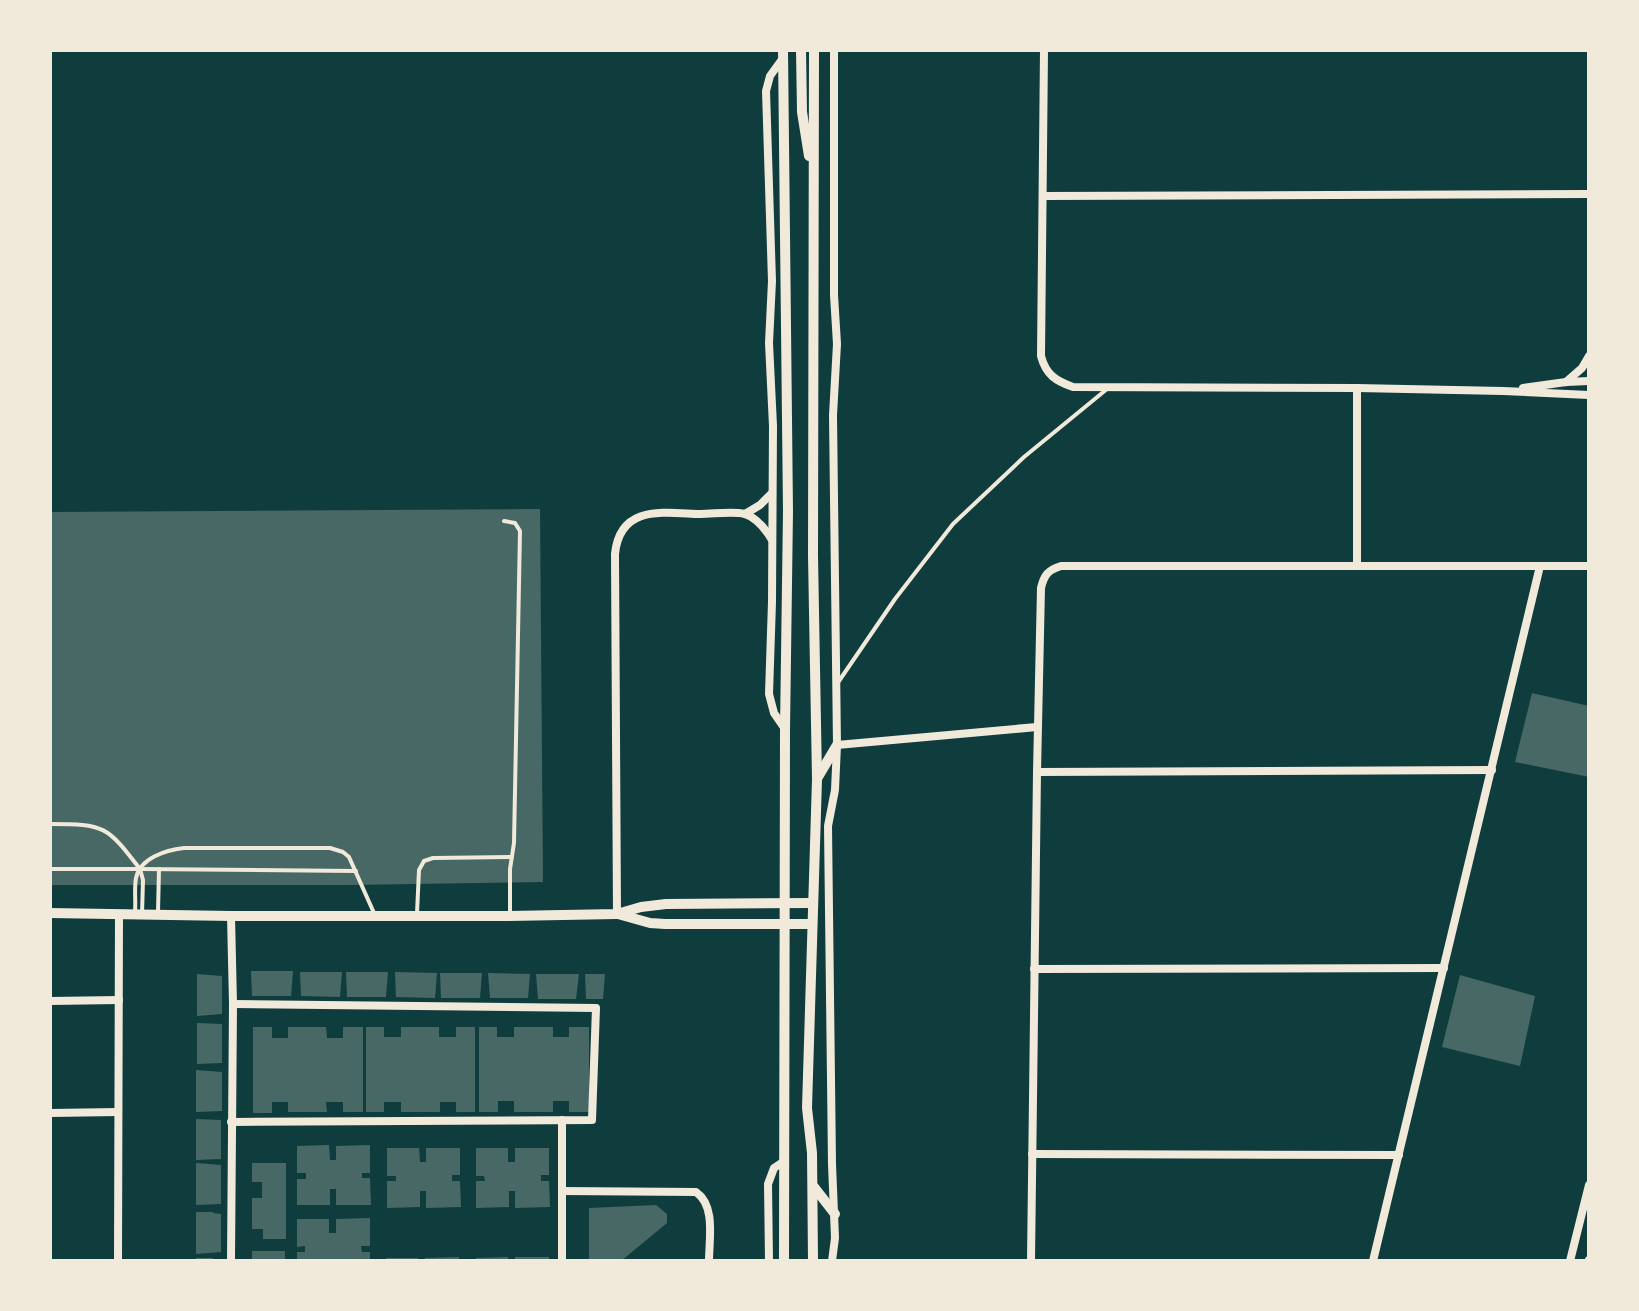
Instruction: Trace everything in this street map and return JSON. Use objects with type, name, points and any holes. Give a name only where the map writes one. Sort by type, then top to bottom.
[{"type":"street","points":[[801,50],[802,112],[814,173]]},
{"type":"street","points":[[813,1261],[812,1145],[807,1108],[817,779],[813,556],[814,50]]},
{"type":"street","points":[[832,1261],[835,1214],[828,826],[835,790],[837,745],[833,415],[837,344],[834,295],[834,50]]},
{"type":"street","points":[[1044,50],[1041,356],[1050,375],[1060,383],[1073,387],[1357,388],[1589,395]]},
{"type":"street","points":[[783,54],[770,76],[766,91],[773,426],[769,694],[774,713],[785,729]]},
{"type":"street","points":[[783,54],[788,511],[784,1261]]},
{"type":"street","points":[[1043,196],[1589,194]]},
{"type":"street","points":[[1566,382],[1582,368],[1589,356]]},
{"type":"street","points":[[1503,391],[1589,381]]},
{"type":"street","points":[[1357,388],[1357,565]]},
{"type":"street","points":[[617,914],[616,544],[619,535],[630,521],[646,514],[745,514],[772,493]]},
{"type":"street","points":[[745,514],[760,524],[772,541]]},
{"type":"street","points":[[1031,1261],[1037,727],[1041,588],[1048,571],[1061,566],[1589,566]]},
{"type":"street","points":[[1373,1261],[1540,566]]},
{"type":"street","points":[[837,745],[1037,727]]},
{"type":"street","points":[[817,779],[837,745]]},
{"type":"street","points":[[1037,772],[1492,770]]},
{"type":"street","points":[[50,913],[509,916],[617,914],[666,904],[812,903]]},
{"type":"street","points":[[118,1261],[119,914]]},
{"type":"street","points":[[617,914],[650,923],[812,924]]},
{"type":"street","points":[[231,916],[231,1261]]},
{"type":"street","points":[[1034,969],[1444,968]]},
{"type":"street","points":[[50,1001],[119,1000]]},
{"type":"street","points":[[231,1122],[592,1120],[596,1008],[233,1004]]},
{"type":"street","points":[[50,1113],[118,1112]]},
{"type":"street","points":[[562,1120],[562,1261]]},
{"type":"street","points":[[1032,1154],[1399,1155]]},
{"type":"street","points":[[769,1261],[768,1184],[774,1168],[783,1162]]},
{"type":"street","points":[[1570,1261],[1589,1185]]},
{"type":"street","points":[[813,1187],[835,1214]]},
{"type":"street","points":[[562,1191],[696,1192],[703,1197],[708,1208],[709,1261]]},
{"type":"lane","points":[[836,686],[895,599],[953,524],[1024,457],[1109,387]]},
{"type":"lane","points":[[504,521],[515,523],[520,531],[514,843],[509,916]]},
{"type":"lane","points":[[50,824],[89,825],[104,830],[140,869]]},
{"type":"lane","points":[[139,914],[136,880],[140,869],[155,856],[174,849],[330,848],[349,857],[375,916]]},
{"type":"lane","points":[[417,915],[419,870],[424,861],[433,858],[512,857]]},
{"type":"lane","points":[[50,869],[356,871]]},
{"type":"lane","points":[[158,914],[159,869]]},
{"type":"building","points":[[540,509],[543,882],[50,885],[50,512]]},
{"type":"building","points":[[1532,693],[1589,706],[1589,777],[1515,762]]},
{"type":"building","points":[[251,971],[293,971],[291,996],[252,996]]},
{"type":"building","points":[[300,972],[342,972],[340,997],[301,996]]},
{"type":"building","points":[[346,972],[388,972],[386,997],[347,997]]},
{"type":"building","points":[[395,972],[437,973],[435,998],[396,997]]},
{"type":"building","points":[[440,973],[482,973],[480,998],[441,998]]},
{"type":"building","points":[[488,973],[530,974],[528,998],[490,998]]},
{"type":"building","points":[[197,974],[222,976],[222,1014],[197,1016]]},
{"type":"building","points":[[536,974],[579,974],[576,999],[538,999]]},
{"type":"building","points":[[585,974],[605,974],[603,999],[586,999]]},
{"type":"building","points":[[1460,975],[1535,996],[1520,1066],[1442,1047]]},
{"type":"building","points":[[197,1023],[222,1024],[222,1063],[197,1064]]},
{"type":"building","points":[[253,1027],[272,1027],[272,1038],[288,1038],[288,1027],[326,1027],[327,1038],[343,1038],[343,1027],[363,1027],[363,1112],[343,1112],[343,1102],[326,1102],[327,1112],[288,1112],[288,1102],[272,1102],[272,1113],[253,1113]]},
{"type":"building","points":[[366,1027],[384,1027],[384,1037],[401,1037],[401,1027],[439,1027],[439,1037],[456,1037],[456,1027],[475,1027],[475,1112],[456,1112],[456,1102],[440,1102],[440,1112],[401,1112],[401,1102],[384,1102],[384,1112],[366,1112]]},
{"type":"building","points":[[479,1027],[497,1027],[497,1037],[514,1037],[514,1027],[553,1027],[553,1037],[569,1037],[569,1027],[589,1027],[589,1112],[569,1112],[569,1101],[553,1101],[553,1112],[514,1112],[514,1101],[498,1101],[498,1112],[479,1112]]},
{"type":"building","points":[[196,1070],[222,1072],[222,1111],[196,1112]]},
{"type":"building","points":[[196,1119],[221,1120],[221,1159],[196,1160]]},
{"type":"building","points":[[329,1145],[330,1160],[336,1160],[336,1146],[370,1145],[370,1173],[362,1173],[362,1178],[370,1178],[371,1205],[336,1205],[336,1189],[330,1189],[330,1205],[297,1205],[297,1179],[306,1179],[306,1173],[297,1173],[297,1146]]},
{"type":"building","points":[[387,1148],[419,1148],[420,1162],[426,1162],[426,1148],[460,1148],[460,1175],[452,1175],[452,1181],[460,1181],[461,1207],[426,1208],[426,1191],[420,1191],[420,1207],[387,1208],[387,1181],[396,1181],[396,1176],[387,1176]]},
{"type":"building","points":[[476,1148],[508,1148],[508,1162],[515,1162],[515,1148],[549,1148],[549,1175],[541,1175],[541,1181],[549,1181],[550,1207],[515,1208],[515,1191],[509,1191],[509,1207],[476,1208],[476,1181],[485,1181],[484,1176],[476,1176]]},
{"type":"building","points":[[196,1163],[221,1165],[221,1204],[196,1205]]},
{"type":"building","points":[[252,1163],[286,1163],[286,1239],[263,1239],[263,1229],[252,1229],[252,1198],[262,1198],[262,1182],[252,1182]]},
{"type":"building","points":[[656,1205],[667,1214],[667,1223],[621,1261],[589,1261],[589,1208]]},
{"type":"building","points":[[196,1212],[221,1214],[221,1252],[196,1254]]},
{"type":"building","points":[[370,1218],[370,1246],[361,1246],[362,1252],[370,1252],[370,1261],[297,1261],[297,1252],[305,1252],[305,1246],[297,1247],[297,1219],[329,1219],[329,1233],[336,1233],[336,1219]]},
{"type":"building","points":[[252,1251],[285,1251],[285,1261],[252,1261]]},
{"type":"building","points":[[459,1257],[459,1261],[425,1261],[425,1258]]},
{"type":"building","points":[[508,1257],[508,1261],[476,1261],[476,1258]]},
{"type":"building","points":[[515,1257],[549,1257],[549,1261],[515,1261]]},
{"type":"building","points":[[196,1258],[213,1258],[213,1261],[196,1261]]},
{"type":"building","points":[[386,1258],[418,1258],[418,1261],[386,1261]]}]
